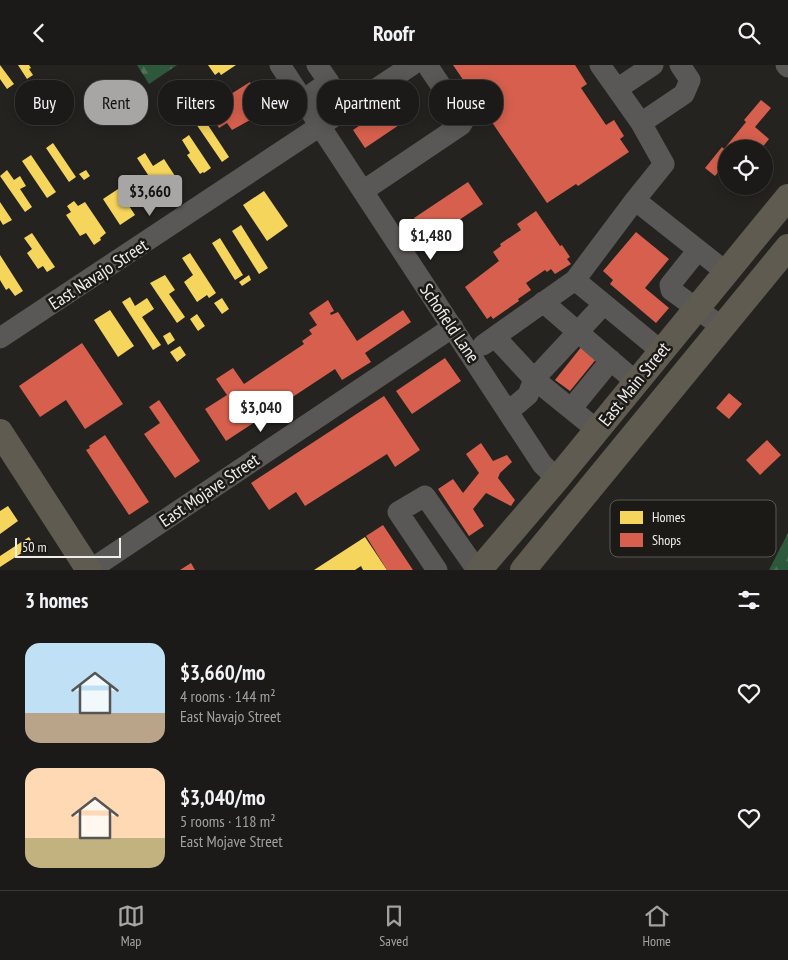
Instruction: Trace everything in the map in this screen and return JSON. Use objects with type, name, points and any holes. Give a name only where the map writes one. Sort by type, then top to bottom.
[{"type":"main road","name":"East Main Street","points":[[478,570],[557,479],[788,197]]},
{"type":"main road","name":"East Main Street","points":[[523,570],[788,247]]},
{"type":"main road","points":[[0,432],[89,570]]},
{"type":"main road","points":[[557,479],[581,499]]},
{"type":"street","name":"Schofield Lane","points":[[280,65],[290,80]]},
{"type":"street","points":[[317,65],[327,80]]},
{"type":"street","name":"East Navajo Street","points":[[390,80],[412,65]]},
{"type":"street","points":[[363,191],[461,125],[464,120],[427,65]]},
{"type":"street","points":[[471,354],[575,280],[664,164],[641,123],[600,65]]},
{"type":"street","points":[[617,89],[653,65]]},
{"type":"street","points":[[641,123],[684,94],[690,81],[680,65]]},
{"type":"street","name":"Schofield Lane","points":[[307,105],[542,464],[557,479]]},
{"type":"street","name":"East Navajo Street","points":[[0,338],[321,126]]},
{"type":"street","points":[[635,200],[726,272]]},
{"type":"street","points":[[698,250],[670,285],[671,290],[722,327]]},
{"type":"street","points":[[575,280],[661,351]]},
{"type":"street","points":[[543,302],[636,382]]},
{"type":"street","points":[[509,411],[528,395],[534,379],[604,304]]},
{"type":"street","name":"East Mojave Street","points":[[89,570],[453,327]]},
{"type":"street","points":[[495,337],[534,379],[597,430]]},
{"type":"street","points":[[571,409],[611,360]]},
{"type":"street","points":[[437,570],[398,512],[425,496],[478,570]]},
{"type":"green space","points":[[137,65],[177,65],[149,84]]},
{"type":"green space","points":[[788,533],[788,570],[769,570]]},
{"type":"building: Homes","points":[[0,65],[14,84],[7,89],[0,79]]},
{"type":"building: Homes","points":[[18,65],[29,65],[33,75],[27,79]]},
{"type":"building: Homes","points":[[208,65],[236,65],[221,75],[219,72],[215,75]]},
{"type":"building: Homes","points":[[197,125],[208,125],[229,157],[222,162]]},
{"type":"building: Homes","points":[[189,135],[211,168],[204,173],[200,174],[187,155],[190,153],[182,140]]},
{"type":"building: Homes","points":[[53,143],[76,177],[69,182],[46,148]]},
{"type":"building: Homes","points":[[145,153],[153,166],[164,159],[175,176],[164,183],[172,195],[164,201],[156,188],[151,190],[147,184],[152,181],[137,158]]},
{"type":"building: Homes","points":[[31,155],[56,192],[47,198],[22,161]]},
{"type":"building: Homes","points":[[7,170],[14,180],[20,176],[26,186],[20,189],[32,207],[25,212],[0,176]]},
{"type":"building: Homes","points":[[86,170],[90,176],[84,180],[79,174]]},
{"type":"building: Homes","points":[[118,189],[135,215],[120,225],[103,199]]},
{"type":"building: Homes","points":[[264,191],[288,226],[267,241],[243,205]]},
{"type":"building: Homes","points":[[74,201],[78,206],[85,202],[106,233],[94,245],[86,233],[80,236],[66,215],[71,212],[67,206]]},
{"type":"building: Homes","points":[[0,202],[12,220],[3,225],[0,220]]},
{"type":"building: Homes","points":[[241,225],[268,268],[259,274],[232,231]]},
{"type":"building: Homes","points":[[32,233],[55,267],[47,272],[43,266],[38,269],[27,253],[32,249],[24,238]]},
{"type":"building: Homes","points":[[220,238],[243,275],[235,280],[212,243]]},
{"type":"building: Homes","points":[[190,253],[216,293],[209,298],[207,295],[197,302],[184,282],[193,275],[182,258]]},
{"type":"building: Homes","points":[[0,255],[23,291],[15,296],[9,288],[6,290],[0,280]]},
{"type":"building: Homes","points":[[165,275],[175,290],[169,294],[185,317],[177,323],[150,283]]},
{"type":"building: Homes","points":[[249,275],[251,280],[242,286],[239,282]]},
{"type":"building: Homes","points":[[130,297],[135,306],[147,298],[154,309],[142,317],[161,345],[153,350],[122,302]]},
{"type":"building: Homes","points":[[222,298],[229,309],[222,314],[214,303]]},
{"type":"building: Homes","points":[[110,310],[134,346],[118,357],[94,320]]},
{"type":"building: Homes","points":[[197,314],[205,326],[198,331],[190,319]]},
{"type":"building: Homes","points":[[170,332],[175,340],[168,345],[163,336]]},
{"type":"building: Homes","points":[[180,346],[186,355],[177,362],[170,352]]},
{"type":"building: Homes","points":[[8,506],[18,521],[0,534],[0,511]]},
{"type":"building: Homes","points":[[29,537],[34,545],[0,567],[0,556]]},
{"type":"building: Homes","points":[[365,537],[387,570],[363,570],[361,566],[355,570],[314,570]]},
{"type":"building: Shops","points":[[453,65],[575,65],[587,84],[581,88],[606,125],[614,120],[624,136],[620,139],[629,152],[578,186],[576,184],[547,203],[494,125],[503,125],[503,80],[463,80]]},
{"type":"building: Shops","points":[[243,86],[243,124],[232,130],[228,125],[233,125],[233,93]]},
{"type":"building: Shops","points":[[761,100],[771,108],[755,127],[769,139],[731,140],[746,122],[744,120]]},
{"type":"building: Shops","points":[[360,125],[399,125],[365,148],[353,130]]},
{"type":"building: Shops","points":[[718,152],[718,172],[715,176],[705,168]]},
{"type":"building: Shops","points":[[468,182],[483,204],[429,240],[414,218]]},
{"type":"building: Shops","points":[[536,211],[560,246],[562,245],[570,257],[567,259],[571,264],[555,274],[551,269],[547,272],[545,270],[526,283],[531,290],[518,299],[519,301],[493,319],[491,316],[487,319],[465,287],[499,261],[493,252],[501,246],[500,244],[521,230],[517,224]]},
{"type":"building: Shops","points":[[636,232],[669,259],[645,288],[669,308],[656,323],[610,284],[613,280],[603,271]]},
{"type":"building: Shops","points":[[328,300],[334,311],[330,313],[331,315],[338,312],[357,341],[403,310],[411,322],[365,353],[371,362],[342,380],[335,369],[226,441],[205,409],[227,395],[216,379],[233,368],[244,384],[304,344],[302,341],[312,334],[309,330],[317,325],[309,313]]},
{"type":"building: Shops","points":[[82,343],[123,404],[85,429],[66,400],[40,417],[19,386]]},
{"type":"building: Shops","points":[[582,346],[597,358],[570,391],[555,380]]},
{"type":"building: Shops","points":[[445,358],[461,381],[412,414],[396,391]]},
{"type":"building: Shops","points":[[729,393],[742,404],[729,419],[716,408]]},
{"type":"building: Shops","points":[[384,396],[420,450],[395,467],[387,454],[305,506],[296,492],[269,510],[251,483]]},
{"type":"building: Shops","points":[[159,400],[200,461],[175,478],[144,434],[160,423],[149,407]]},
{"type":"building: Shops","points":[[105,435],[149,502],[129,515],[86,450]]},
{"type":"building: Shops","points":[[767,440],[781,455],[760,475],[746,460]]},
{"type":"building: Shops","points":[[481,443],[493,461],[507,455],[512,462],[500,473],[498,478],[515,500],[511,506],[486,493],[473,509],[484,526],[469,536],[438,489],[453,479],[463,493],[479,473],[466,454]]},
{"type":"building: Shops","points":[[383,525],[413,570],[387,570],[366,536]]},
{"type":"building: Shops","points":[[191,563],[195,570],[180,570]]}]
